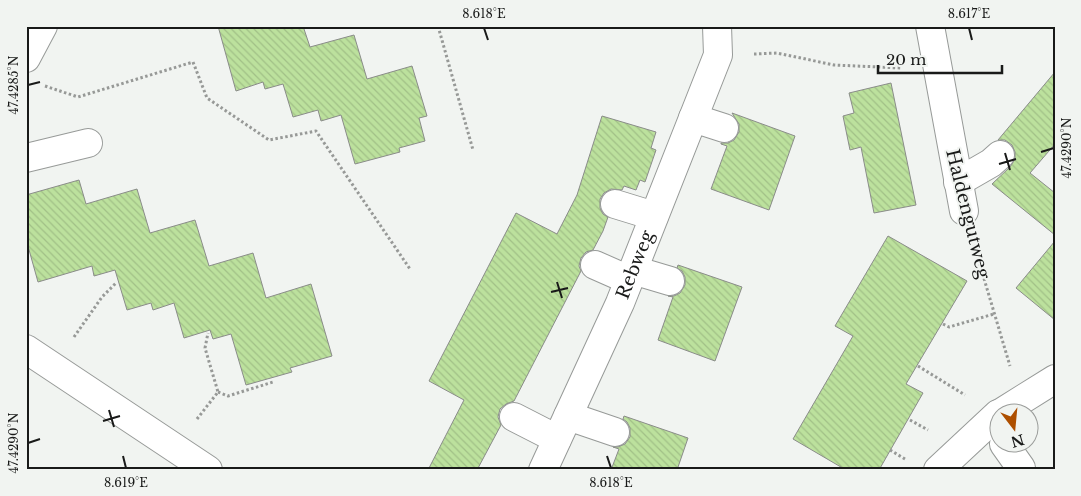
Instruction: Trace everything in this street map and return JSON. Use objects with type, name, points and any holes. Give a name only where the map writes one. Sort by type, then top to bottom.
[{"type":"street","points":[[26,58],[43,26]]},
{"type":"street","points":[[717,26],[718,55]]},
{"type":"street","name":"Haldengutweg","points":[[930,26],[964,211]]},
{"type":"street","name":"Rebweg","points":[[543,470],[605,337],[718,55]]},
{"type":"street","points":[[693,118],[724,128]]},
{"type":"street","points":[[26,158],[88,143]]},
{"type":"street","points":[[958,182],[991,163],[1000,155]]},
{"type":"street","points":[[615,204],[654,216]]},
{"type":"street","points":[[595,265],[631,275],[670,281]]},
{"type":"street","points":[[26,349],[208,470]]},
{"type":"street","points":[[1023,404],[1055,379]]},
{"type":"street","points":[[514,417],[563,428],[615,432]]},
{"type":"street","points":[[938,470],[988,431]]},
{"type":"street","points":[[1015,454],[1021,468]]},
{"type":"path","points":[[438,26],[473,150]]},
{"type":"path","points":[[718,55],[777,53],[834,66],[937,68]]},
{"type":"path","points":[[40,85],[78,98],[193,62],[207,98],[269,140],[316,131],[410,269]]},
{"type":"path","name":"Haldengutweg","points":[[964,211],[994,314],[1000,404]]},
{"type":"path","points":[[77,333],[102,297],[117,282]]},
{"type":"path","points":[[943,324],[949,327],[994,314]]},
{"type":"path","points":[[208,334],[205,348],[218,392]]},
{"type":"path","points":[[918,366],[952,386]]},
{"type":"path","points":[[218,392],[228,396],[273,382]]},
{"type":"path","points":[[195,422],[218,392]]},
{"type":"path","points":[[910,420],[928,431]]},
{"type":"path","points":[[890,450],[902,457]]},
{"type":"building","points":[[218,26],[303,26],[310,47],[354,35],[367,79],[412,66],[427,116],[419,118],[425,141],[399,148],[400,152],[355,164],[341,115],[321,121],[318,110],[293,117],[283,84],[265,89],[263,82],[236,91]]},
{"type":"building","points":[[1055,72],[1055,144],[1030,173],[1055,193],[1055,235],[992,184],[1010,167],[1015,159],[1012,145],[1005,140],[998,140]]},
{"type":"building","points":[[891,83],[916,205],[874,213],[861,147],[850,150],[843,116],[854,113],[849,93]]},
{"type":"building","points":[[732,113],[795,136],[769,210],[711,189],[727,146],[721,143],[728,143],[734,140],[739,132],[739,124]]},
{"type":"building","points":[[602,116],[656,132],[651,148],[656,150],[645,182],[640,180],[636,190],[624,186],[622,190],[611,189],[604,193],[600,199],[600,208],[603,214],[608,217],[603,231],[593,250],[586,252],[581,258],[579,266],[581,271],[514,401],[500,409],[498,417],[501,425],[477,470],[428,470],[464,400],[429,381],[516,213],[557,234],[577,195]]},
{"type":"building","points":[[79,180],[86,204],[137,189],[150,233],[195,220],[209,266],[253,253],[266,298],[311,284],[332,356],[290,368],[292,372],[246,385],[231,334],[213,339],[210,330],[184,338],[174,303],[153,310],[151,303],[127,310],[115,270],[94,276],[92,266],[38,282],[26,239],[26,195]]},
{"type":"building","points":[[888,236],[967,281],[906,384],[923,393],[879,470],[846,470],[793,439],[853,336],[835,326]]},
{"type":"building","points":[[1055,241],[1055,320],[1016,288]]},
{"type":"building","points":[[678,265],[742,287],[715,361],[658,340],[673,297],[668,296],[680,293],[685,285],[685,277],[682,271],[677,268]]},
{"type":"building","points":[[624,416],[688,438],[677,470],[611,470],[619,449],[613,447],[625,444],[630,437],[630,428],[623,419]]}]
